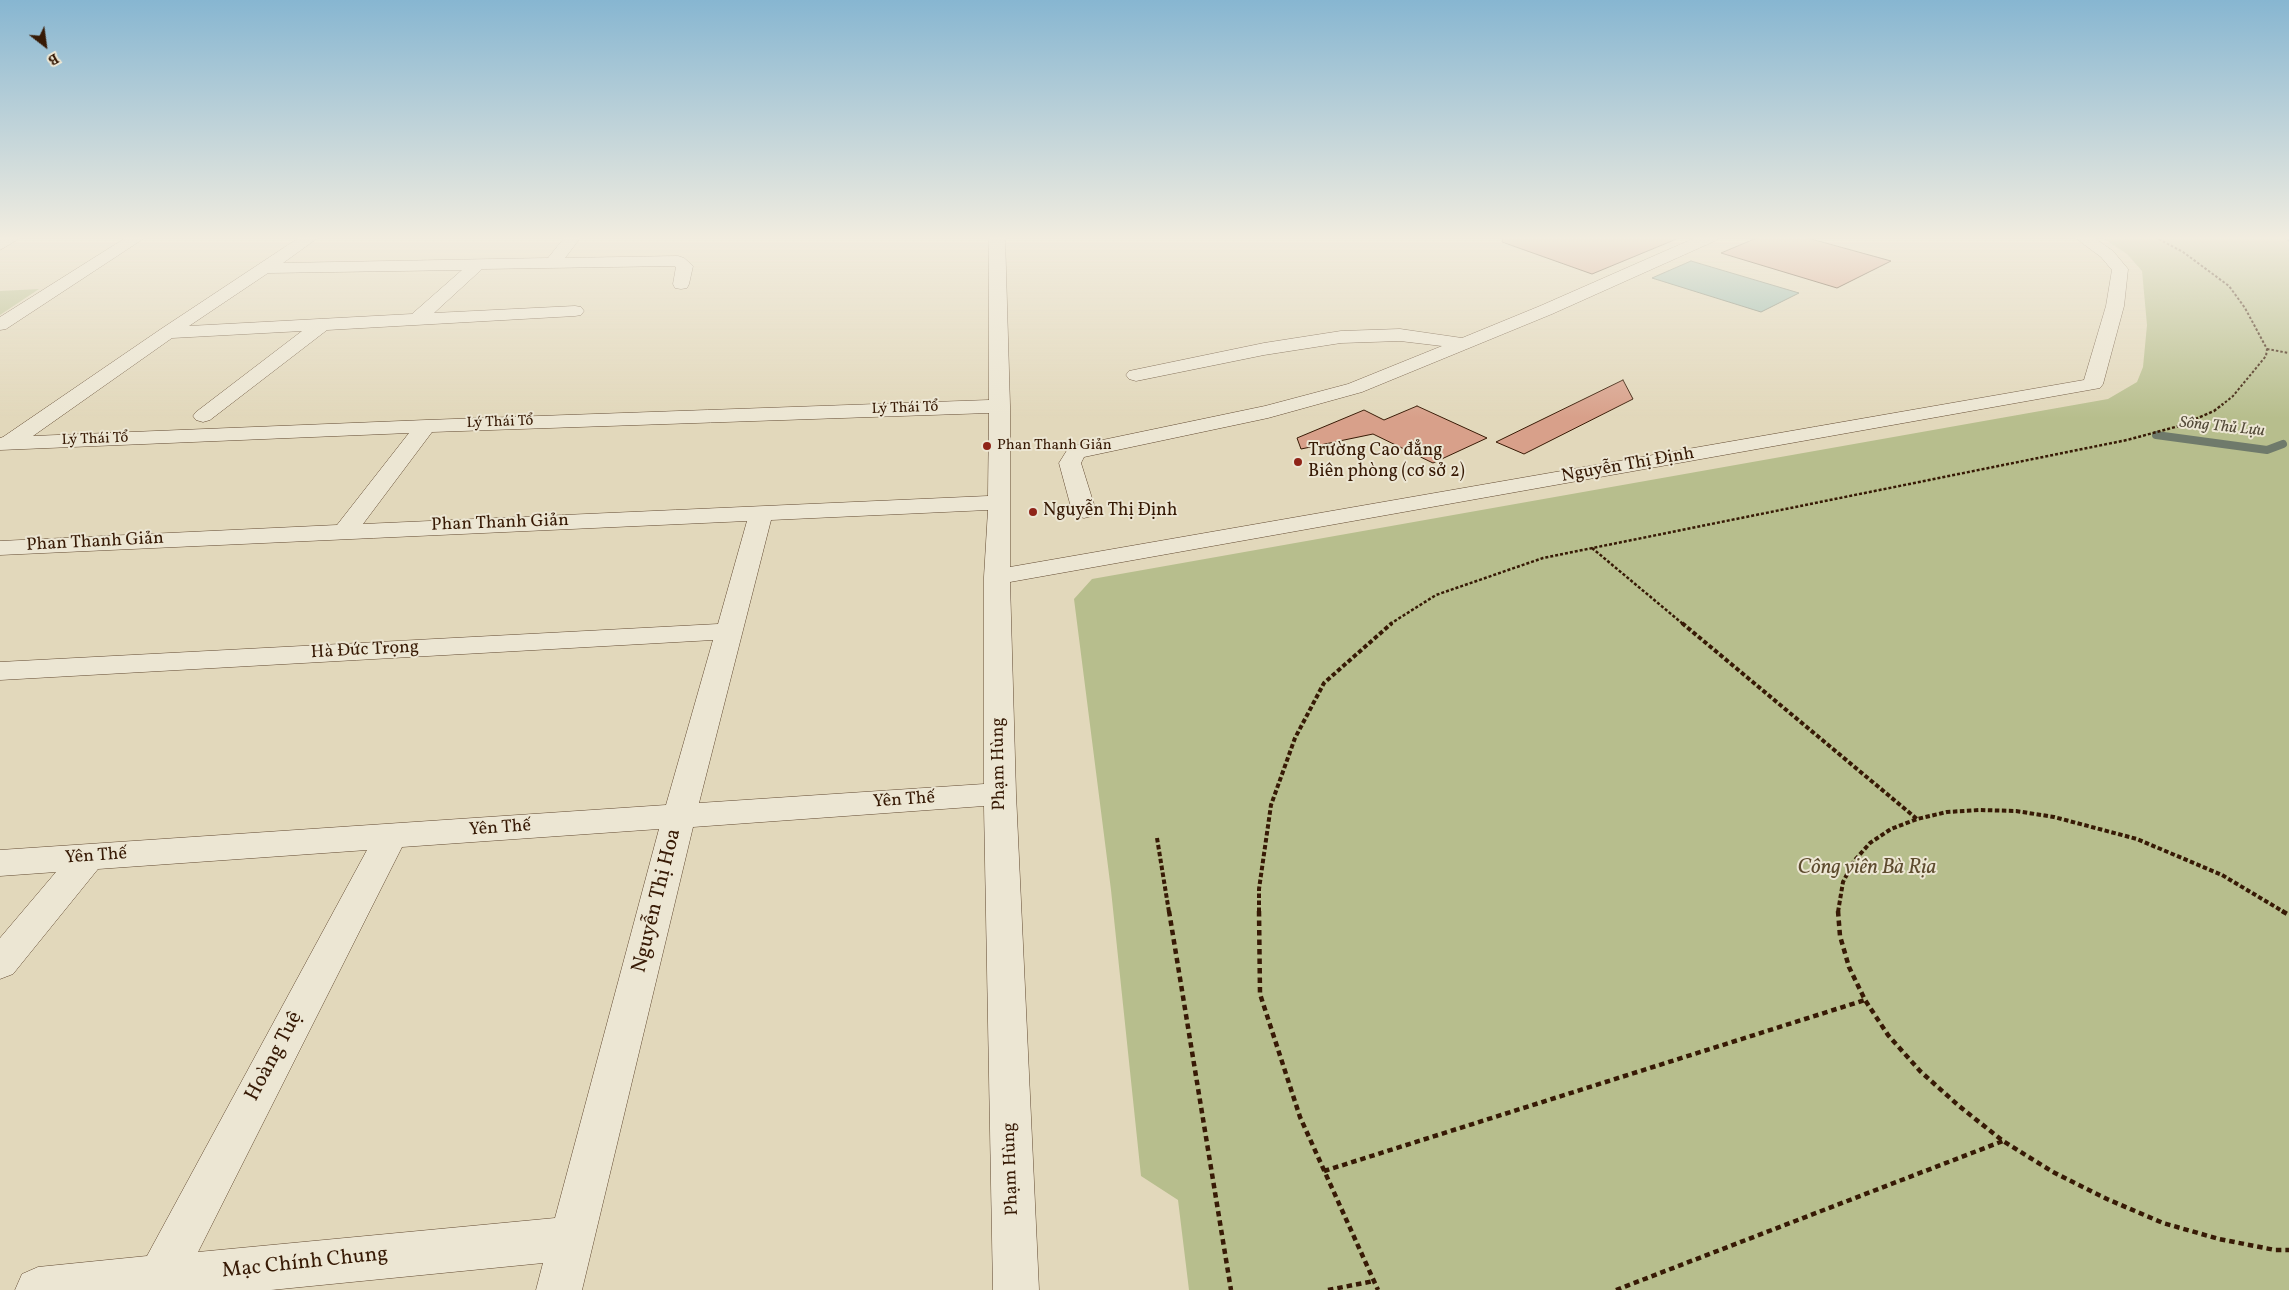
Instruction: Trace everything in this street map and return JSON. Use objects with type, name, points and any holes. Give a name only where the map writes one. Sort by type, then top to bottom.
[{"type":"street","points":[[0,325],[44,297]]},
{"type":"street","points":[[4,444],[221,297]]},
{"type":"street","points":[[416,320],[441,297]]},
{"type":"street","name":"Phạm Hùng","points":[[998,297],[1000,502],[997,577],[1000,794],[1016,1290]]},
{"type":"street","points":[[1084,511],[1070,463],[1072,457],[1077,452],[1268,412],[1319,399],[1387,376],[1573,297]]},
{"type":"street","name":"Nguyễn Thị Định","points":[[997,577],[2093,384],[2116,297]]},
{"type":"street","points":[[167,333],[575,311]]},
{"type":"street","points":[[203,416],[322,325]]},
{"type":"street","points":[[1136,375],[1264,349],[1341,337],[1400,335],[1466,344]]},
{"type":"street","name":"Lý Thái Tổ","points":[[4,444],[426,426],[1000,406]]},
{"type":"street","points":[[345,531],[426,426]]},
{"type":"street","name":"Phan Thanh Giản","points":[[0,548],[1000,502]]},
{"type":"street","name":"Nguyễn Thị Hoa","points":[[559,1290],[679,816],[761,513]]},
{"type":"street","name":"Hà Đức Trọng","points":[[0,671],[730,631]]},
{"type":"street","name":"Yên Thế","points":[[0,863],[1000,794]]},
{"type":"street","name":"Hoàng Tuệ","points":[[160,1278],[391,836]]},
{"type":"street","points":[[0,964],[88,857]]},
{"type":"street","name":"Mạc Chính Chung","points":[[38,1290],[572,1238]]},
{"type":"path","points":[[1378,1290],[1300,1117],[1260,994],[1259,889],[1271,806],[1295,738],[1324,683],[1389,624],[1436,595],[1543,558],[2127,440],[2179,426],[2214,411],[2233,396],[2266,356],[2267,349],[2237,297]]},
{"type":"path","points":[[2267,349],[2289,353]]},
{"type":"path","points":[[1592,548],[1917,818]]},
{"type":"path","points":[[2289,915],[2222,875],[2180,855],[2137,838],[2045,815],[1980,810],[1947,812],[1917,818],[1891,829],[1870,843],[1854,861],[1843,882],[1838,907],[1840,936],[1849,967],[1865,1000],[1888,1035],[1920,1071],[1958,1106],[2003,1140],[2053,1172],[2107,1200],[2163,1222],[2219,1239],[2274,1250],[2289,1250]]},
{"type":"path","points":[[1158,838],[1231,1290]]},
{"type":"path","points":[[1324,1171],[1865,1000]]},
{"type":"path","points":[[1616,1290],[2003,1140]]},
{"type":"path","points":[[1328,1290],[1374,1281]]},
{"type":"green space","points":[[0,297],[27,297],[0,315]]},
{"type":"green space","name":"Công viên Bà Rịa","points":[[2144,297],[2289,297],[2289,1290],[1189,1290],[1178,1200],[1141,1176],[1111,890],[1074,599],[1092,579],[2108,399],[2137,382],[2143,367],[2147,325]]},
{"type":"water","points":[[1714,297],[1791,297],[1761,312]]},
{"type":"building","points":[[1623,380],[1633,399],[1524,454],[1496,442]]},
{"type":"building","points":[[1417,406],[1487,438],[1433,463],[1373,434],[1301,449],[1297,438],[1364,410],[1384,420]]},
{"type":"waterway","name":"Sông Thủ Lựu","points":[[2156,435],[2267,450],[2283,444]]},
{"type":"place","name":"Phan Thanh Giản","points":[[987,446]]},
{"type":"place","name":"Trường Cao đẳng Biên phòng (cơ sở 2)","points":[[1298,462]]},
{"type":"place","name":"Nguyễn Thị Định","points":[[1033,512]]}]
